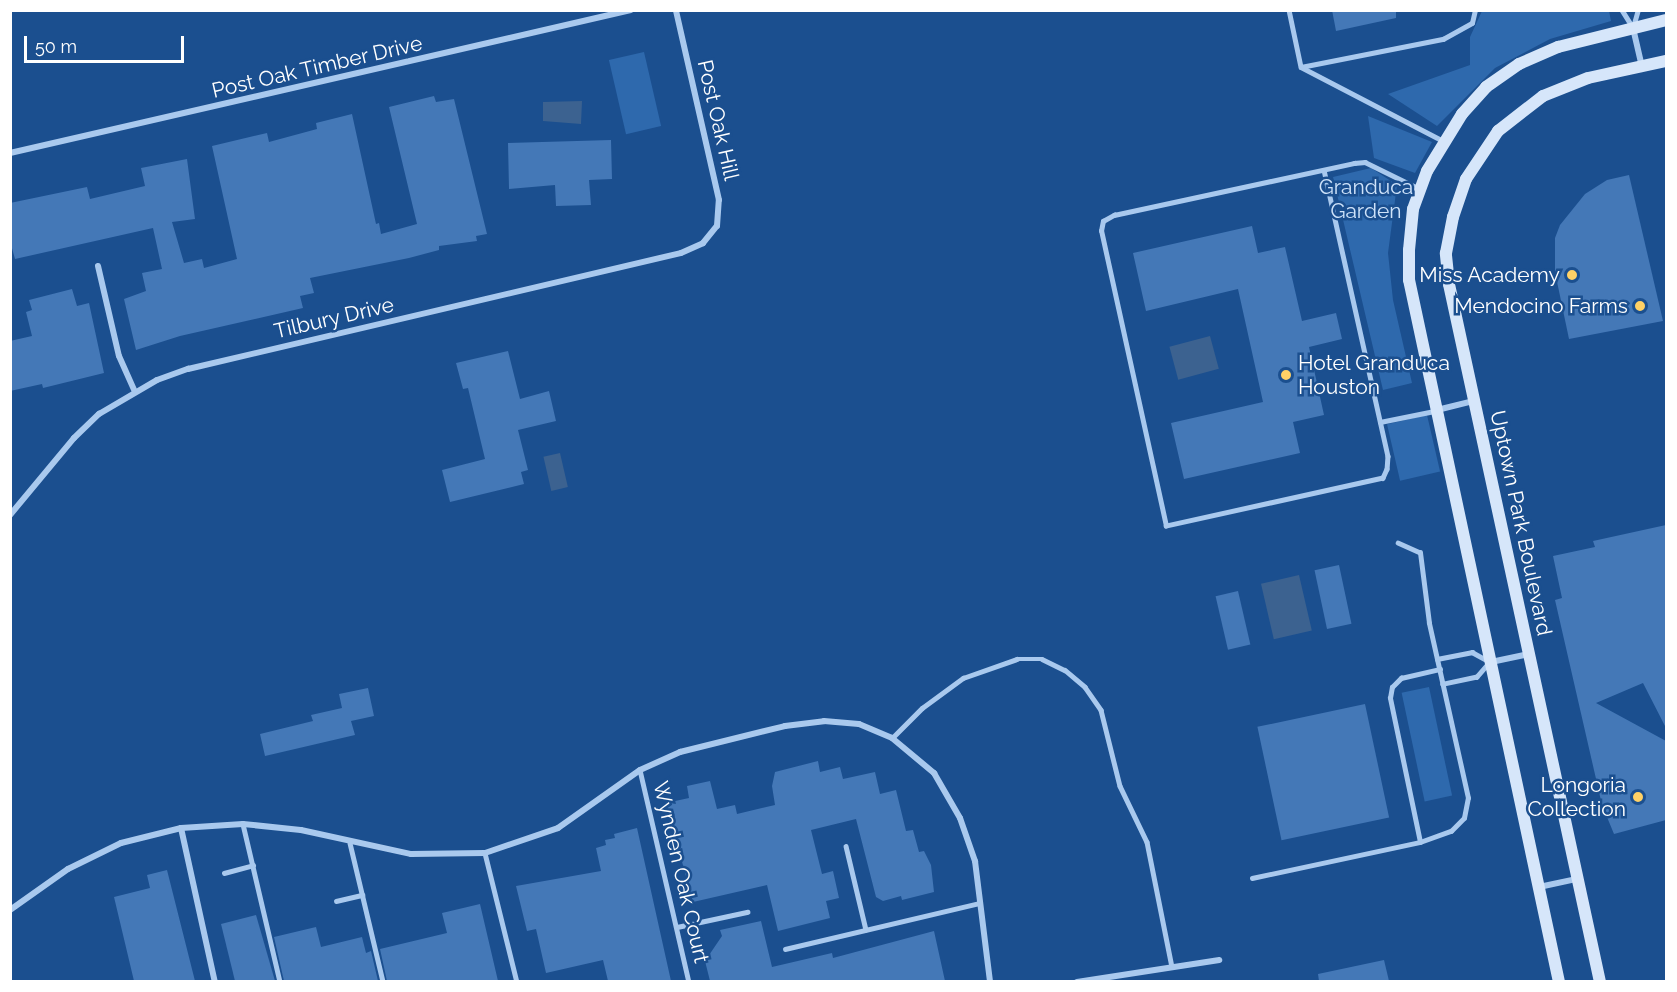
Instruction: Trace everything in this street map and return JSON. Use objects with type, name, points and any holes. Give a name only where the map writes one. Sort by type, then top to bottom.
[{"type":"street","name":"Post Oak Timber Drive","points":[[10,153],[631,10]]},
{"type":"street","name":"Post Oak Hill","points":[[676,10],[719,200],[717,226],[711,235]]},
{"type":"street","points":[[1559,981],[1409,280],[1409,250],[1419,188],[1443,141],[1486,87],[1519,64],[1558,47],[1666,20]]},
{"type":"street","points":[[1633,27],[1642,66]]},
{"type":"street","name":"Uptown Park Boulevard","points":[[1600,981],[1528,654],[1446,254],[1453,216],[1466,179],[1498,131],[1543,96],[1588,78],[1666,61]]},
{"type":"street","name":"Tilbury Drive","points":[[10,516],[74,438],[99,414],[135,392],[188,369],[681,253],[711,235]]},
{"type":"street","points":[[98,266],[119,356],[135,392]]},
{"type":"street","name":"Uptown Park Boulevard","points":[[1437,410],[1476,401]]},
{"type":"street","name":"Uptown Park Boulevard","points":[[1491,662],[1528,654]]},
{"type":"street","points":[[10,910],[68,869],[121,843],[181,828],[243,824],[301,830],[350,843],[411,854],[485,853],[558,828],[640,770],[680,752],[785,726],[824,721],[859,724],[892,738],[934,773],[960,818],[975,861],[990,981]]},
{"type":"street","points":[[181,828],[214,981]]},
{"type":"street","points":[[1539,887],[1578,879]]},
{"type":"street","points":[[1077,981],[1219,960]]},
{"type":"lane","points":[[1289,10],[1301,66]]},
{"type":"lane","points":[[1301,66],[1443,39],[1472,23],[1475,10]]},
{"type":"lane","points":[[1622,10],[1633,27]]},
{"type":"lane","points":[[1633,27],[1638,10]]},
{"type":"lane","points":[[1301,66],[1443,141]]},
{"type":"lane","points":[[1324,170],[1388,456],[1383,478],[1166,526],[1101,231],[1103,220],[1114,215],[1324,170],[1369,162],[1419,188]]},
{"type":"lane","points":[[1380,422],[1437,410]]},
{"type":"lane","points":[[1252,878],[1420,842],[1451,831],[1464,818],[1468,798],[1437,659],[1420,552],[1398,543]]},
{"type":"lane","points":[[1437,659],[1472,652],[1491,662],[1478,677],[1443,684]]},
{"type":"lane","points":[[892,738],[922,708],[963,678],[996,665],[1042,659],[1065,670],[1085,687],[1101,710],[1120,786],[1147,842],[1172,967]]},
{"type":"lane","points":[[1420,842],[1390,698],[1392,687],[1401,678],[1440,669]]},
{"type":"lane","name":"Wynden Oak Court","points":[[640,770],[689,981]]},
{"type":"lane","points":[[243,824],[280,981]]},
{"type":"lane","points":[[350,843],[382,981]]},
{"type":"lane","points":[[846,846],[866,930]]},
{"type":"lane","points":[[485,853],[517,981]]},
{"type":"lane","points":[[224,873],[253,865]]},
{"type":"lane","points":[[336,902],[362,895]]},
{"type":"lane","points":[[785,949],[980,903]]},
{"type":"lane","points":[[677,927],[747,912]]},
{"type":"green space","points":[[1482,11],[1609,11],[1611,21],[1550,39],[1495,68],[1437,126],[1388,94],[1470,65],[1470,37]]},
{"type":"green space","points":[[644,52],[661,126],[626,134],[609,60]]},
{"type":"green space","points":[[1368,116],[1432,142],[1415,173],[1374,158]]},
{"type":"green space","name":"Granduca Garden","points":[[1371,168],[1397,185],[1388,253],[1393,300],[1412,383],[1383,390],[1333,177]]},
{"type":"green space","points":[[1427,415],[1440,472],[1400,481],[1387,424]]},
{"type":"green space","points":[[1429,687],[1452,796],[1425,801],[1402,693]]},
{"type":"shaded area","points":[[582,101],[581,124],[543,121],[543,102]]},
{"type":"shaded area","points":[[1210,336],[1219,369],[1178,380],[1169,347]]},
{"type":"shaded area","points":[[560,453],[568,487],[551,491],[543,457]]},
{"type":"shaded area","points":[[1299,575],[1312,631],[1274,639],[1261,584]]},
{"type":"building","points":[[1332,10],[1396,10],[1396,18],[1336,31]]},
{"type":"building","points":[[434,96],[436,102],[454,99],[487,234],[476,236],[477,241],[439,246],[439,250],[409,258],[310,278],[314,293],[300,296],[303,308],[180,336],[136,350],[124,299],[146,291],[142,273],[162,269],[153,228],[15,259],[10,241],[10,203],[87,187],[90,199],[145,186],[141,168],[187,159],[195,219],[172,222],[184,263],[202,259],[204,268],[237,259],[212,146],[267,133],[269,142],[317,129],[316,123],[352,114],[376,224],[379,223],[381,234],[417,224],[389,107]]},
{"type":"building","points":[[611,140],[612,179],[589,180],[591,205],[556,206],[555,185],[509,189],[508,143]]},
{"type":"building","points":[[1629,175],[1663,321],[1569,339],[1555,272],[1555,238],[1560,225],[1585,194],[1607,180]]},
{"type":"building","name":"Hotel Granduca Houston","points":[[1252,226],[1258,253],[1285,247],[1302,321],[1336,313],[1342,339],[1309,347],[1324,415],[1293,422],[1300,453],[1184,479],[1171,423],[1263,402],[1238,289],[1146,311],[1133,253]]},
{"type":"building","points":[[72,289],[77,306],[89,303],[104,373],[43,388],[42,384],[10,391],[10,341],[32,336],[26,312],[32,310],[29,300]]},
{"type":"building","points":[[508,351],[520,399],[549,391],[556,421],[518,430],[528,470],[521,472],[524,484],[450,502],[442,470],[485,459],[468,388],[463,389],[456,363]]},
{"type":"building","points":[[1666,525],[1666,728],[1643,683],[1596,703],[1666,741],[1666,820],[1614,834],[1602,805],[1555,600],[1562,598],[1553,556],[1595,547],[1593,541]]},
{"type":"building","points":[[1339,565],[1351,624],[1327,629],[1315,570]]},
{"type":"building","points":[[1238,591],[1250,645],[1228,650],[1216,596]]},
{"type":"building","points":[[368,688],[374,716],[351,721],[355,735],[265,756],[260,734],[313,721],[311,715],[342,708],[339,694]]},
{"type":"building","points":[[1365,704],[1389,817],[1282,840],[1257,727]]},
{"type":"building","points":[[818,761],[820,772],[840,767],[843,779],[875,772],[880,794],[896,790],[906,831],[913,830],[919,852],[924,851],[931,865],[934,892],[902,900],[901,896],[883,901],[876,897],[856,819],[811,830],[822,874],[833,871],[839,898],[826,901],[830,918],[778,931],[767,885],[693,902],[666,803],[689,798],[687,786],[710,781],[717,809],[735,805],[737,814],[775,805],[772,786],[775,772]]},
{"type":"building","points":[[637,828],[671,981],[608,981],[603,960],[546,973],[536,929],[527,931],[516,886],[601,871],[596,848],[606,845],[605,840],[615,838],[614,834]]},
{"type":"building","points":[[167,870],[195,981],[134,981],[114,897],[150,888],[147,875]]},
{"type":"building","points":[[480,904],[498,981],[387,981],[380,949],[447,933],[442,913]]},
{"type":"building","points":[[256,915],[275,981],[235,981],[221,924]]},
{"type":"building","points":[[761,921],[772,967],[832,953],[833,958],[934,931],[945,981],[710,981],[705,961],[722,936],[720,930]]},
{"type":"building","points":[[316,927],[321,947],[362,937],[366,953],[371,951],[378,981],[284,981],[274,937]]},
{"type":"building","points":[[1384,960],[1389,981],[1319,981],[1318,974]]},
{"type":"place","name":"Miss Academy","points":[[1572,275]]},
{"type":"place","name":"Mendocino Farms","points":[[1640,306]]},
{"type":"place","name":"Hotel Granduca Houston","points":[[1286,375]]},
{"type":"place","name":"Longoria Collection","points":[[1638,797]]}]
